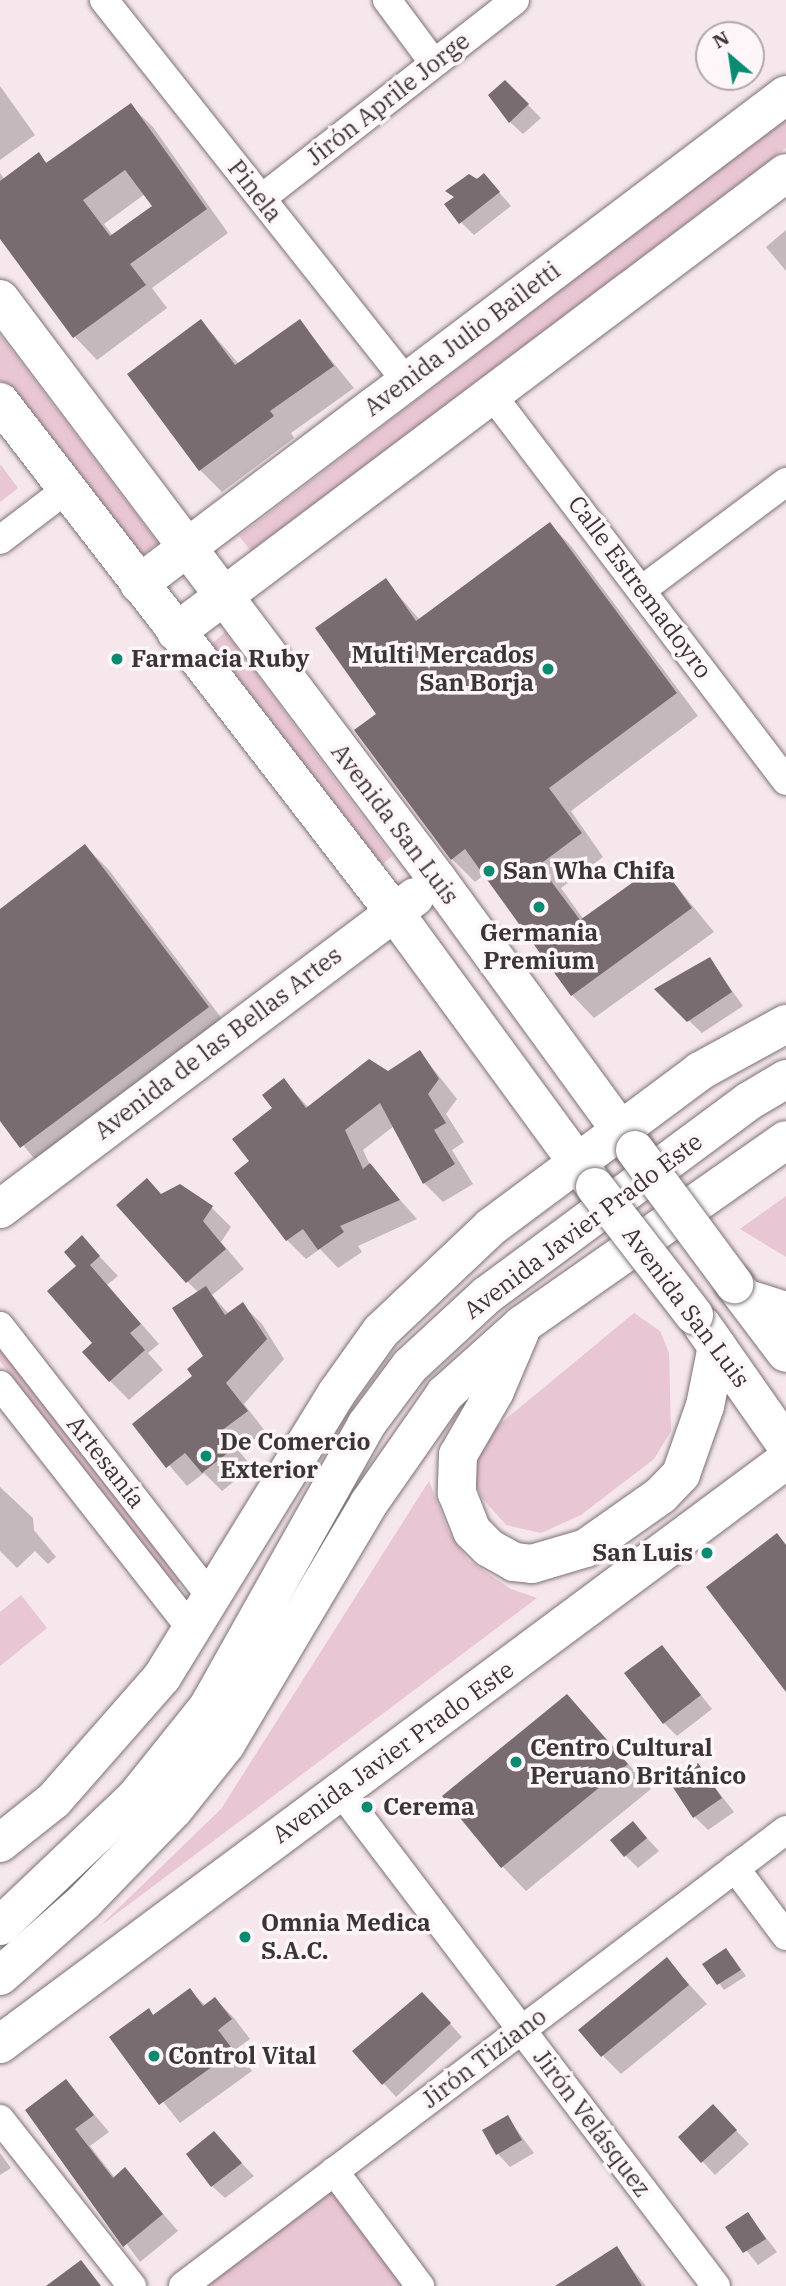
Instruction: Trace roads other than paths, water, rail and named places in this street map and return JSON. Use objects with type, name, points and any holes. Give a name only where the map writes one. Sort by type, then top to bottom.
[{"type":"main road","name":"Avenida Julio Bailetti","points":[[139,584],[786,95]]},
{"type":"main road","points":[[176,632],[786,173]]},
{"type":"main road","name":"Avenida San Luis","points":[[0,299],[186,550],[438,880],[786,1353]]},
{"type":"main road","name":"Avenida San Luis","points":[[4,418],[67,489],[394,912],[586,1175],[717,1346],[786,1444]]},
{"type":"main road","name":"Avenida de las Bellas Artes","points":[[0,1209],[438,880]]},
{"type":"main road","name":"Avenida Javier Prado Este","points":[[0,1843],[54,1800],[130,1720],[202,1614],[336,1394],[381,1331],[480,1237],[586,1175],[628,1141],[700,1070],[786,1024]]},
{"type":"main road","name":"Avenida Javier Prado Este","points":[[0,1926],[136,1797],[208,1707],[366,1425],[410,1366],[487,1295],[749,1101],[786,1079]]},
{"type":"main road","name":"Avenida Javier Prado Este","points":[[0,1976],[84,1902],[174,1809],[226,1744],[419,1428],[446,1394],[522,1325],[786,1140]]},
{"type":"main road","points":[[740,1291],[786,1311]]},
{"type":"main road","points":[[522,1325],[495,1391],[458,1455],[457,1493],[472,1531],[480,1539],[504,1558],[532,1564],[586,1548],[661,1495],[681,1474],[705,1406],[717,1346]]},
{"type":"main road","name":"Avenida Javier Prado Este","points":[[0,2044],[786,1460]]},
{"type":"street","name":"Pinela","points":[[104,0],[406,381]]},
{"type":"street","points":[[387,0],[433,62]]},
{"type":"street","name":"Jirón Aprile Jorge","points":[[262,198],[515,0]]},
{"type":"street","name":"Calle Estremadoyro","points":[[492,395],[643,589],[786,781]]},
{"type":"street","points":[[643,589],[786,482]]},
{"type":"street","points":[[0,540],[67,489]]},
{"type":"street","name":"Artesanía","points":[[0,1326],[202,1614]]},
{"type":"street","name":"Artesanía","points":[[0,1385],[202,1614]]},
{"type":"street","name":"Jirón Velásquez","points":[[341,1792],[716,2286]]},
{"type":"street","name":"Jirón Tiziano","points":[[183,2286],[786,1830]]},
{"type":"street","points":[[735,1868],[786,1936]]},
{"type":"street","points":[[0,2119],[132,2286]]},
{"type":"street","points":[[334,2171],[420,2286]]},
{"type":"place","name":"Farmacia Ruby","points":[[117,659]]},
{"type":"place","name":"Multi Mercados San Borja","points":[[548,669]]},
{"type":"place","name":"San Wha Chifa","points":[[489,871]]},
{"type":"place","name":"Germania Premium","points":[[539,907]]},
{"type":"place","name":"De Comercio Exterior","points":[[206,1456]]},
{"type":"place","name":"San Luis","points":[[707,1553]]},
{"type":"place","name":"Centro Cultural Peruano Británico","points":[[516,1762]]},
{"type":"place","name":"Cerema","points":[[367,1807]]},
{"type":"place","name":"Omnia Medica S.A.C.","points":[[245,1937]]},
{"type":"place","name":"Control Vital","points":[[154,2056]]}]
